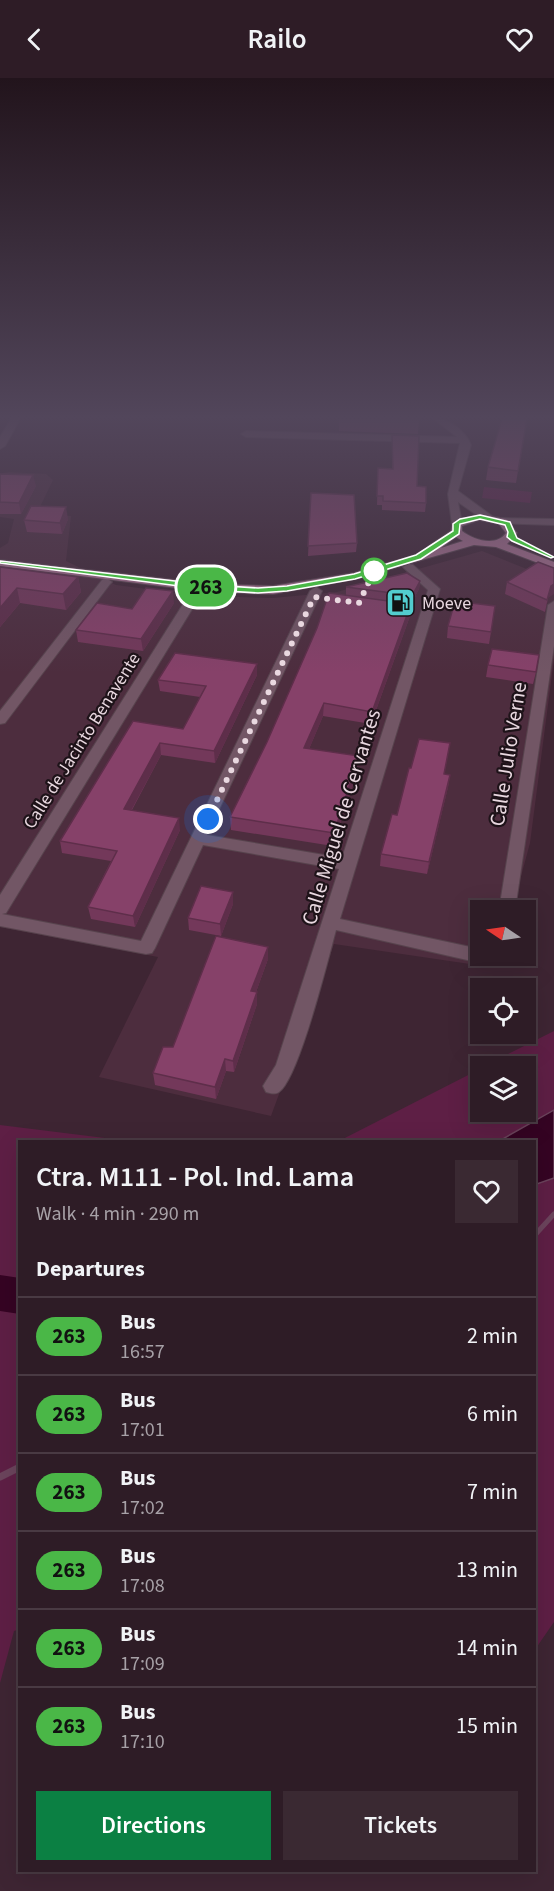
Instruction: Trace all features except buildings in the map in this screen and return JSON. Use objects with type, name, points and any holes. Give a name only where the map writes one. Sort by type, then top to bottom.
[{"type":"main road","points":[[414,562],[470,518],[500,521],[511,528],[511,537]]},
{"type":"main road","points":[[457,528],[473,542]]},
{"type":"main road","points":[[495,543],[511,537],[554,557]]},
{"type":"main road","points":[[0,563],[147,581],[258,590],[334,581],[414,562],[473,542],[495,543],[554,566]]},
{"type":"street","points":[[454,504],[458,518],[457,528]]},
{"type":"street","points":[[466,504],[488,518]]},
{"type":"street","points":[[500,521],[554,522]]},
{"type":"street","name":"Calle Miguel de Cervantes","points":[[273,1086],[285,1068],[350,865],[422,613],[435,590],[414,562]]},
{"type":"street","points":[[0,720],[106,582]]},
{"type":"street","name":"Calle de Jacinto Benavente","points":[[0,909],[196,593]]},
{"type":"street","points":[[0,920],[146,948],[318,596]]},
{"type":"street","name":"Calle Julio Verne","points":[[509,900],[554,605]]},
{"type":"street","points":[[198,839],[350,865]]},
{"type":"street","points":[[332,923],[470,954]]},
{"type":"shaded area","points":[[0,504],[42,504],[38,511],[40,514],[71,516],[66,561],[116,585],[201,596],[273,598],[337,592],[482,551],[554,580],[554,659],[530,843],[515,900],[470,900],[470,964],[334,944],[271,1116],[99,1077],[158,957],[0,927],[0,548],[8,543],[14,519],[0,517]]},
{"type":"shaded area","points":[[554,1031],[554,1622],[536,1648],[536,1140],[341,1140],[470,1074],[470,1122],[536,1122],[536,1056],[504,1056],[528,1044],[536,1044],[536,1040]]},
{"type":"shaded area","points":[[554,1110],[554,1178],[536,1184],[536,1140],[501,1140]]},
{"type":"shaded area","points":[[0,1125],[121,1140],[18,1140],[18,1630],[14,1631],[0,1683]]},
{"type":"waterway","points":[[536,1234],[554,1214]]},
{"type":"waterway","points":[[0,1293],[18,1296]]},
{"type":"waterway","points":[[0,1477],[18,1468]]},
{"type":"bus line","name":"263","points":[[0,563],[210,588],[287,589],[355,576],[418,557],[443,543],[456,532],[455,528],[462,520],[480,517],[507,524],[511,528],[511,537],[514,540],[554,557]]},
{"type":"place","name":"Moeve","points":[[401,603]]},
{"type":"route","points":[[208,819],[314,597],[359,603],[374,571]]}]
